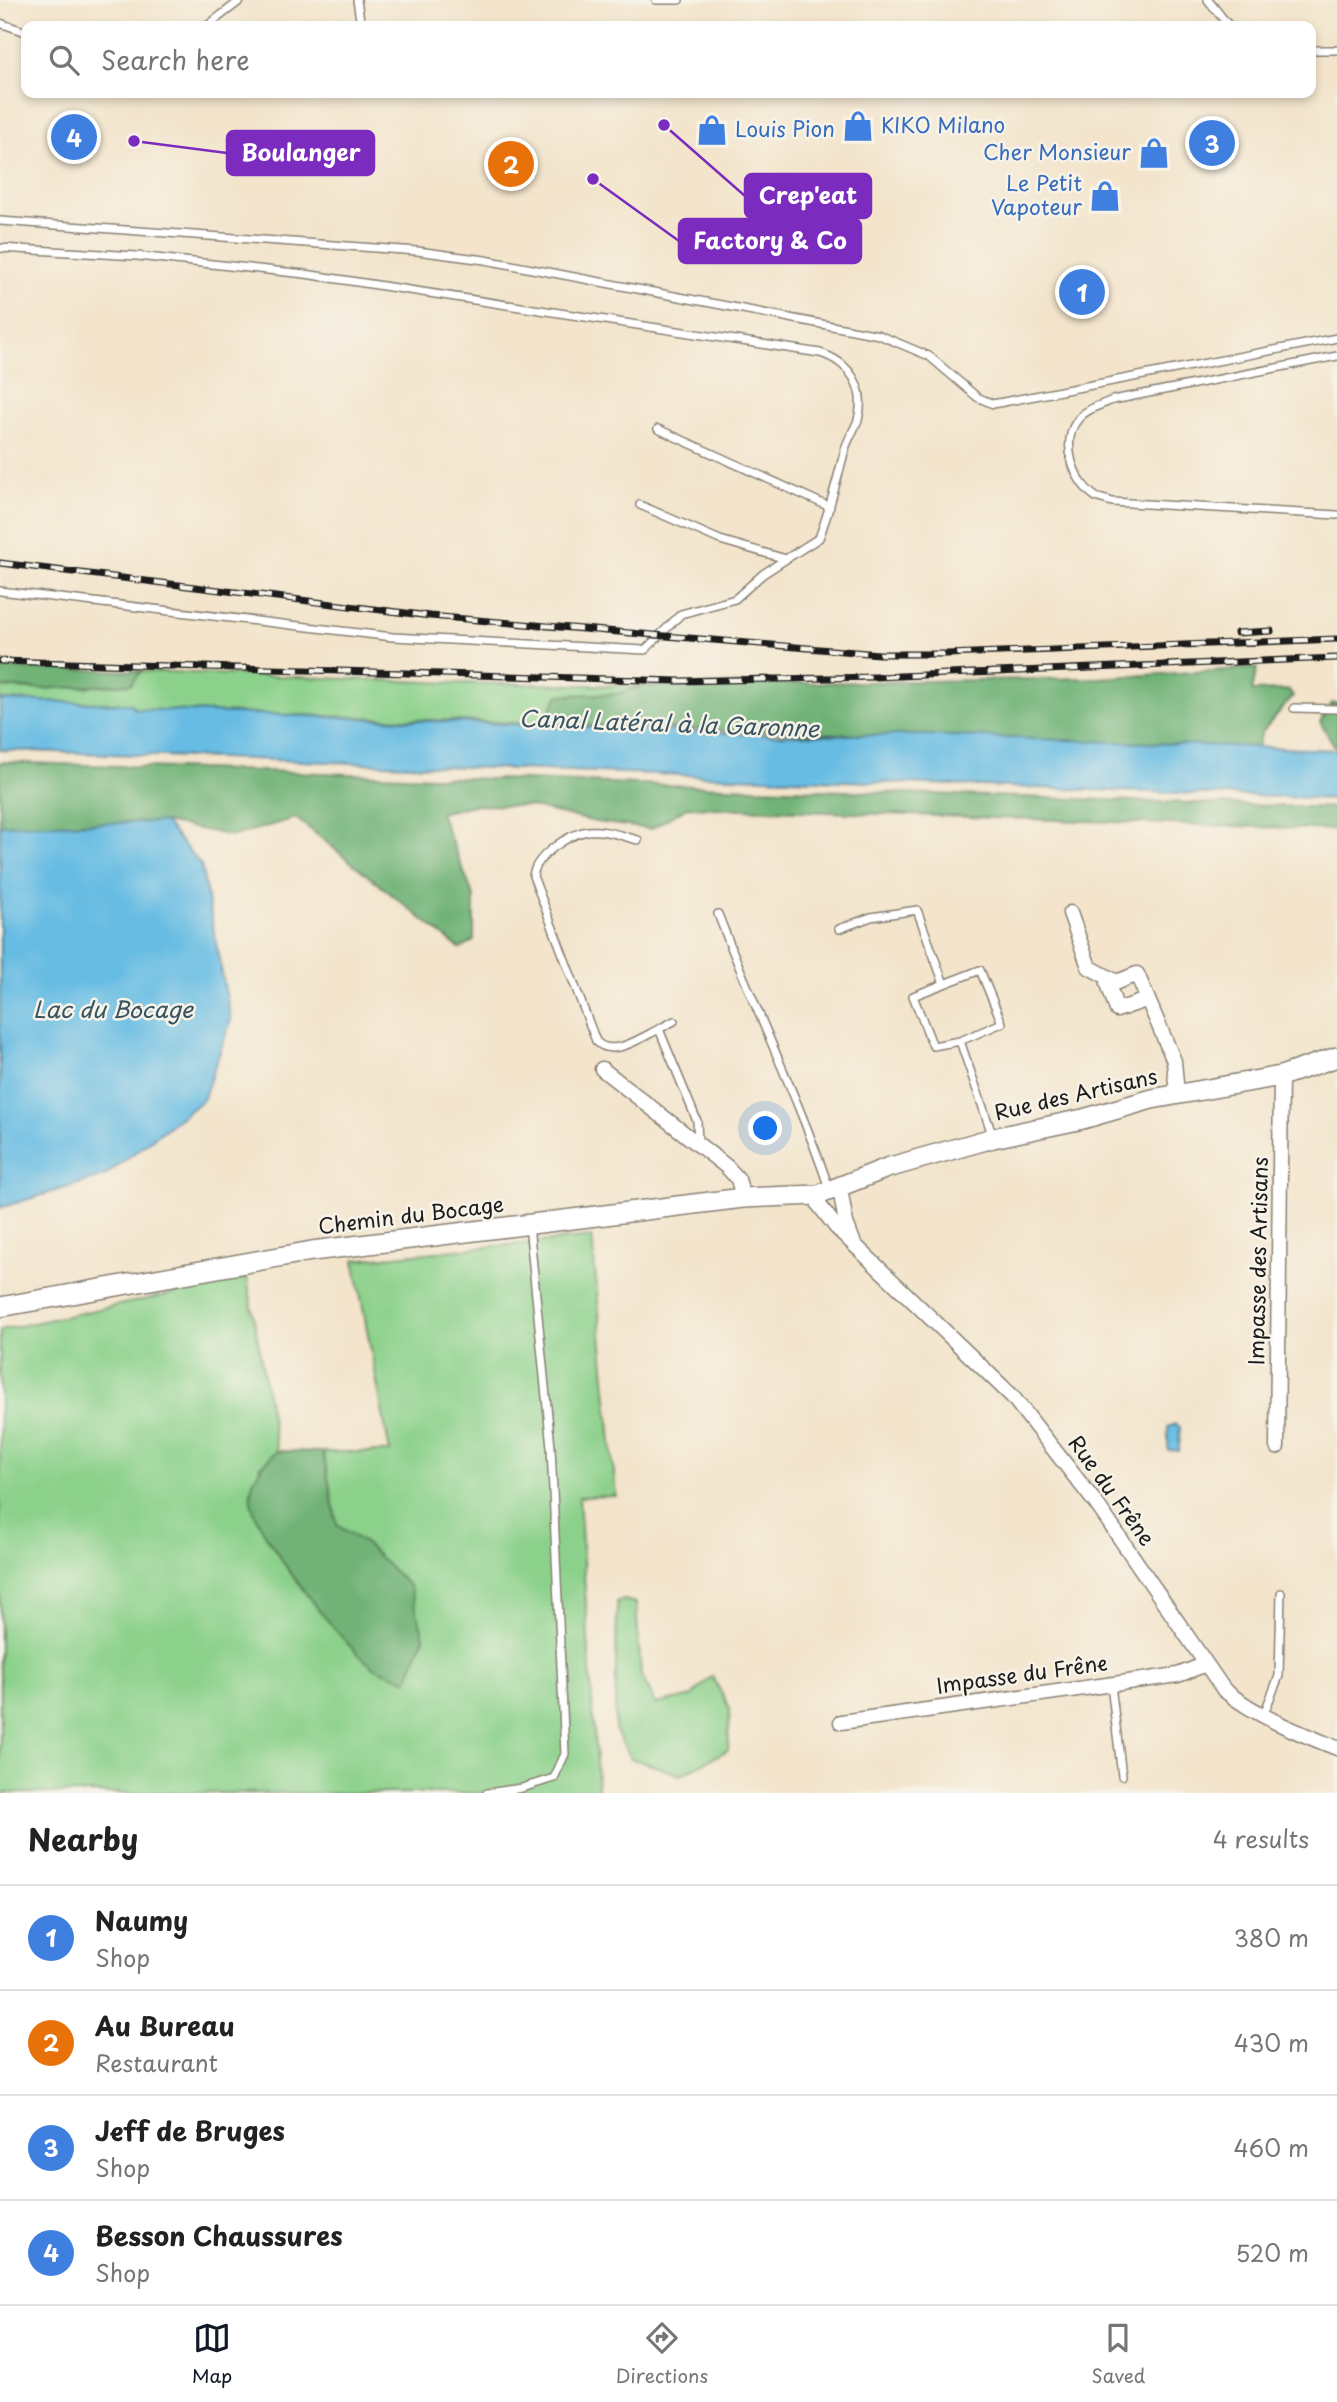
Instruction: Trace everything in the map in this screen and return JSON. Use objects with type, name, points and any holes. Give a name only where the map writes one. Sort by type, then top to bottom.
[{"type":"street","points":[[1070,913],[1089,967],[1117,982]]},
{"type":"street","points":[[1146,1000],[1117,1010],[1108,985],[1137,974],[1174,1061],[1177,1094]]},
{"type":"street","name":"Rue des Artisans","points":[[829,1192],[887,1168],[993,1138],[1177,1094],[1281,1076],[1337,1057]]},
{"type":"street","points":[[602,1069],[738,1179],[743,1198]]},
{"type":"street","name":"Impasse des Artisans","points":[[1277,1447],[1281,1076]]},
{"type":"street","name":"Chemin du Bocage","points":[[0,1307],[313,1251],[743,1198],[829,1192]]},
{"type":"street","name":"Rue du Frêne","points":[[829,1192],[854,1242]]},
{"type":"street","name":"Rue du Frêne","points":[[829,1192],[824,1214],[1012,1396],[1045,1435],[1098,1506],[1224,1689],[1244,1706],[1263,1716],[1337,1748]]},
{"type":"street","name":"Impasse du Frêne","points":[[841,1722],[1178,1675],[1206,1664]]},
{"type":"lane","points":[[214,21],[241,0]]},
{"type":"lane","points":[[357,0],[360,21]]},
{"type":"lane","points":[[656,0],[679,0]]},
{"type":"lane","points":[[1208,0],[1225,21]]},
{"type":"lane","points":[[0,23],[21,30]]},
{"type":"lane","points":[[1316,50],[1337,50]]},
{"type":"lane","points":[[0,221],[417,251],[485,260],[879,335],[929,356],[977,397],[993,404],[1337,338]]},
{"type":"lane","points":[[0,248],[137,256],[305,274],[820,353],[837,358],[849,368],[856,381],[859,401],[858,419],[847,441],[831,507],[819,538],[763,573],[735,599],[681,614],[645,650],[393,637],[0,591]]},
{"type":"lane","points":[[1337,356],[1113,400],[1088,410],[1077,420],[1069,438],[1068,451],[1080,477],[1095,497],[1112,502],[1337,515]]},
{"type":"lane","points":[[658,429],[831,507]]},
{"type":"lane","points":[[640,505],[720,540],[786,559]]},
{"type":"lane","points":[[1294,708],[1337,709]]},
{"type":"lane","points":[[638,840],[603,832],[578,834],[543,855],[534,867],[533,876],[600,1045],[614,1049],[674,1021]]},
{"type":"lane","points":[[839,929],[871,917],[917,910],[944,984]]},
{"type":"lane","points":[[718,914],[743,981],[786,1074],[829,1192]]},
{"type":"lane","points":[[980,970],[1002,1023],[960,1041],[933,1046],[913,996],[980,970]]},
{"type":"lane","points":[[659,1029],[698,1121],[698,1145]]},
{"type":"lane","points":[[960,1041],[993,1138]]},
{"type":"lane","points":[[487,1793],[522,1788],[554,1778],[565,1754],[551,1447],[529,1224]]},
{"type":"lane","points":[[1263,1716],[1279,1676],[1281,1593]]},
{"type":"lane","points":[[1111,1685],[1122,1776]]},
{"type":"green space","points":[[0,668],[141,671],[131,684],[37,689],[0,687]]},
{"type":"green space","points":[[1257,668],[1252,691],[1288,690],[1293,696],[1262,732],[1257,748],[542,724],[559,695],[616,694],[643,686],[1097,678]]},
{"type":"green space","points":[[141,671],[453,683],[643,686],[616,694],[559,695],[542,724],[136,709],[130,704],[0,700],[0,687],[37,689],[130,684]]},
{"type":"green space","points":[[1337,703],[1337,750],[1320,722],[1331,704]]},
{"type":"green space","points":[[0,762],[1337,808],[1337,830],[687,807],[651,829],[596,822],[528,806],[473,805],[440,813],[474,897],[474,940],[460,949],[296,818],[233,836],[164,822],[0,825]]},
{"type":"green space","points":[[592,1237],[616,1496],[579,1497],[598,1793],[0,1793],[0,1330],[247,1278],[277,1451],[259,1467],[319,1611],[372,1665],[367,1545],[337,1525],[323,1452],[390,1452],[354,1260]]},
{"type":"green space","points":[[277,1451],[323,1452],[337,1525],[367,1545],[410,1587],[424,1637],[407,1680],[372,1666],[341,1637],[283,1563],[256,1517],[251,1501],[254,1479]]},
{"type":"green space","points":[[617,1601],[636,1603],[641,1675],[656,1704],[692,1696],[712,1676],[730,1709],[728,1750],[681,1775],[630,1758],[615,1729]]},
{"type":"water","points":[[0,700],[131,704],[136,709],[778,735],[928,735],[1337,750],[1337,799],[0,750]]},
{"type":"water","name":"Lac du Bocage","points":[[164,822],[201,865],[231,1020],[203,1100],[104,1176],[0,1208],[0,825]]},
{"type":"water","points":[[1175,1424],[1180,1427],[1179,1451],[1168,1450],[1168,1427]]},
{"type":"railway","points":[[0,563],[430,616],[879,654],[947,654],[1337,639]]},
{"type":"railway","points":[[1237,633],[1271,631]]},
{"type":"railway","points":[[0,661],[678,681],[876,677],[1337,658]]},
{"type":"place","name":"Crep'eat","points":[[664,125]]},
{"type":"place","name":"KIKO Milano","points":[[858,126]]},
{"type":"place","name":"Louis Pion","points":[[712,130]]},
{"type":"place","name":"Besson Chaussures","points":[[74,137]]},
{"type":"place","name":"Boulanger","points":[[134,141]]},
{"type":"place","name":"Jeff de Bruges","points":[[1212,143]]},
{"type":"place","name":"Cher Monsieur","points":[[1154,153]]},
{"type":"place","name":"Au Bureau","points":[[511,164]]},
{"type":"place","name":"Factory & Co","points":[[593,179]]},
{"type":"place","name":"Le Petit Vapoteur","points":[[1105,196]]},
{"type":"place","name":"Naumy","points":[[1082,292]]},
{"type":"water label","name":"Canal Latéral à la Garonne","points":[[669,724]]}]
